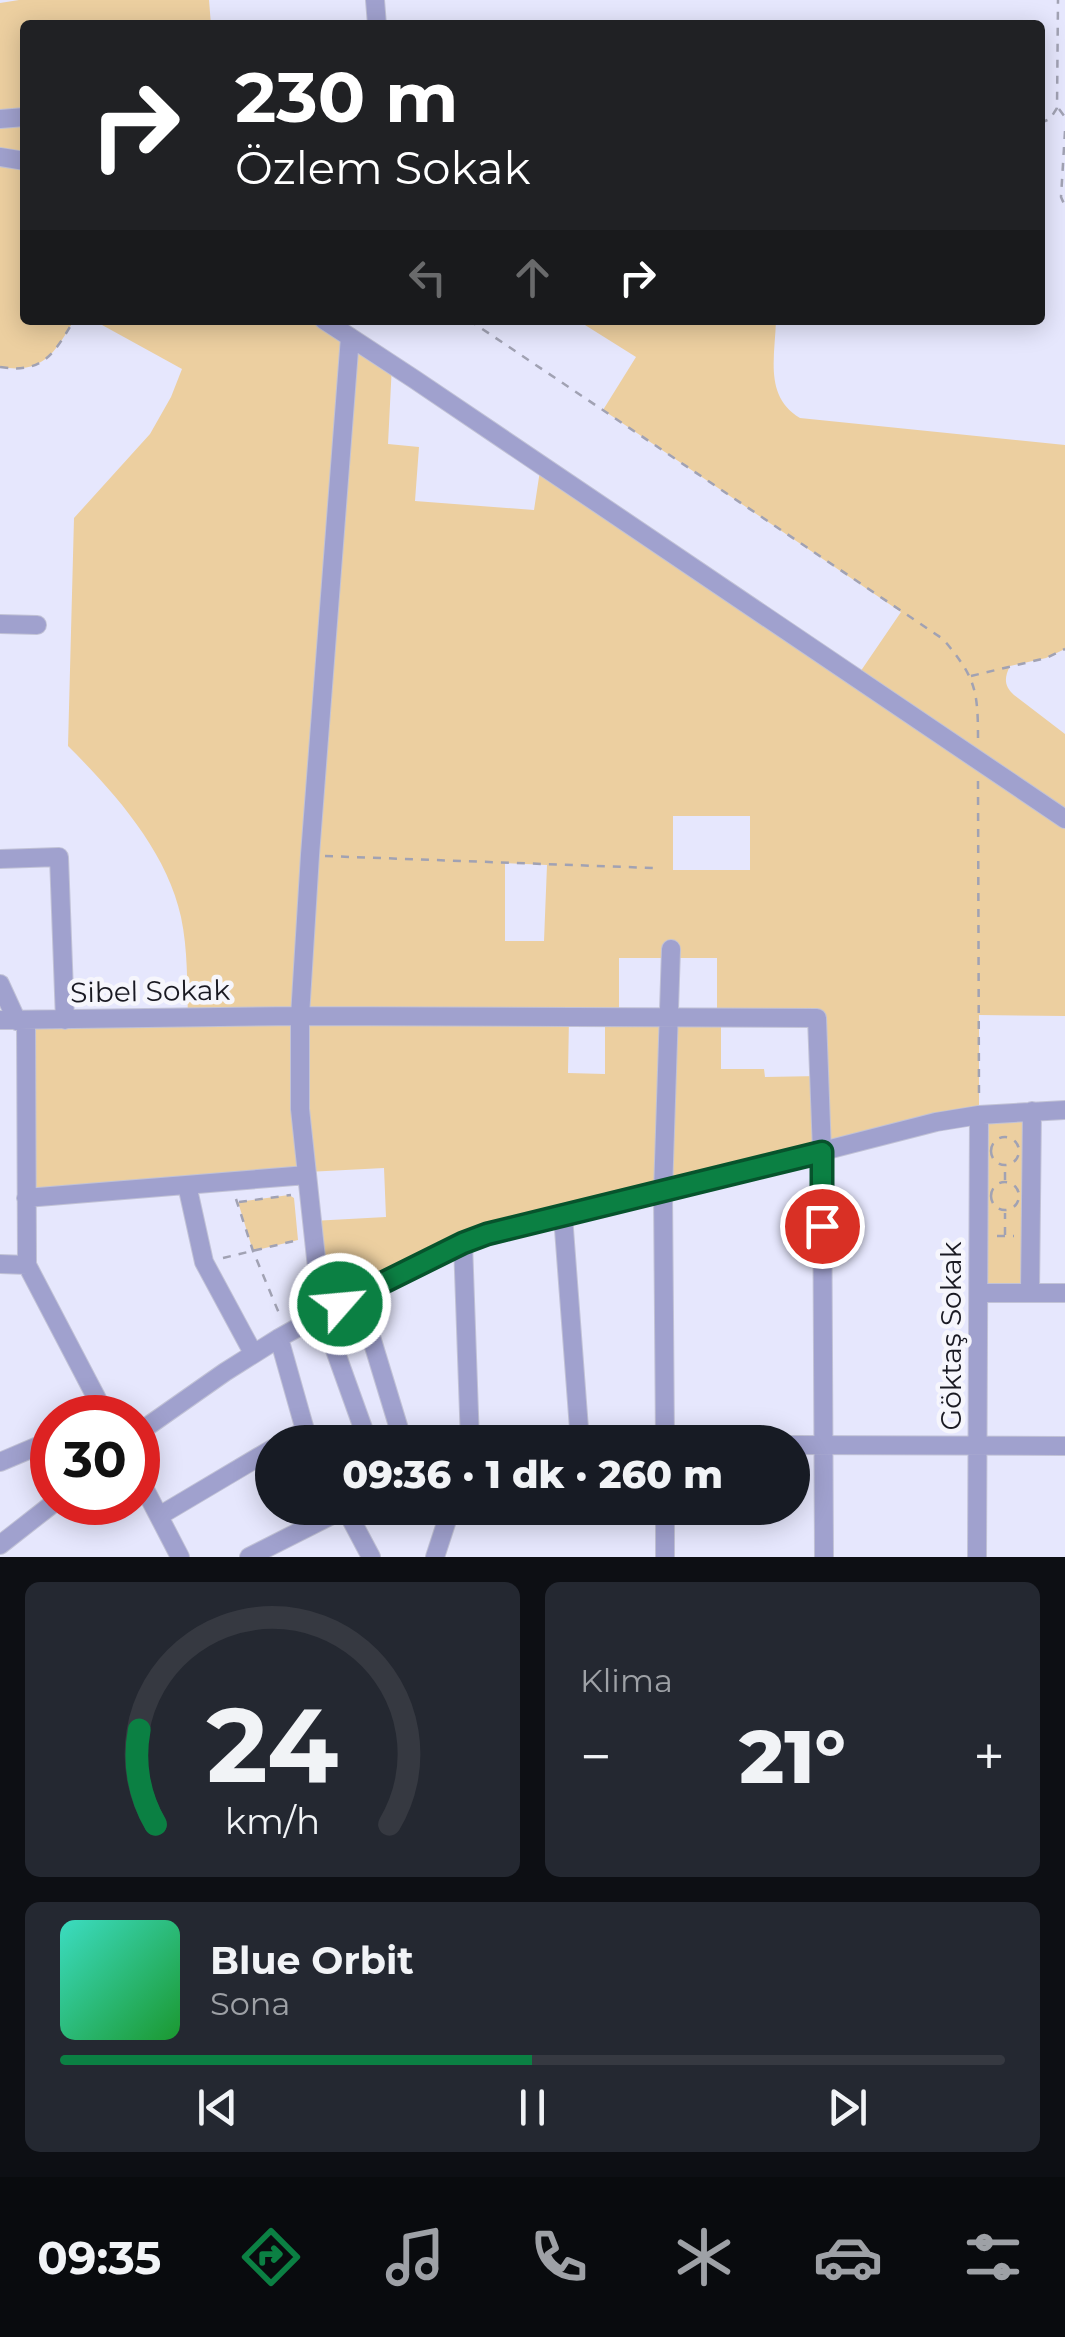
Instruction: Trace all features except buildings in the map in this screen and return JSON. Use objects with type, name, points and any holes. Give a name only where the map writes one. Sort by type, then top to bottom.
[{"type":"street","points":[[332,325],[1065,819]]},
{"type":"street","points":[[350,336],[310,855],[300,1016],[300,1109],[322,1314],[362,1425]]},
{"type":"street","points":[[0,624],[37,625]]},
{"type":"street","points":[[0,859],[59,857],[65,1020]]},
{"type":"street","points":[[664,1425],[663,1192],[671,949]]},
{"type":"street","points":[[0,984],[14,1020],[28,1265],[95,1395]]},
{"type":"street","name":"Sibel Sokak","points":[[14,1020],[300,1016],[817,1018],[822,1152]]},
{"type":"street","points":[[160,1418],[253,1353],[322,1314],[487,1234],[936,1122],[1065,1110]]},
{"type":"street","points":[[1030,1293],[1032,1111]]},
{"type":"street","name":"Göktaş Sokak","points":[[978,1557],[979,1115]]},
{"type":"street","points":[[822,1152],[824,1557]]},
{"type":"street","points":[[26,1198],[307,1175]]},
{"type":"street","points":[[187,1186],[204,1262],[253,1353]]},
{"type":"street","points":[[562,1216],[579,1425]]},
{"type":"street","points":[[463,1243],[469,1425]]},
{"type":"street","points":[[0,1264],[28,1265]]},
{"type":"street","points":[[979,1293],[1065,1293]]},
{"type":"street","points":[[358,1294],[399,1425]]},
{"type":"street","points":[[283,1336],[304,1425]]},
{"type":"street","points":[[810,1445],[1065,1446]]},
{"type":"street","points":[[0,1462],[30,1449]]},
{"type":"street","points":[[160,1515],[255,1459]]},
{"type":"street","points":[[160,1520],[180,1557]]},
{"type":"street","points":[[0,1545],[30,1522]]},
{"type":"street","points":[[250,1557],[313,1525]]},
{"type":"street","points":[[355,1525],[371,1557]]},
{"type":"street","points":[[435,1557],[445,1525]]},
{"type":"street","points":[[665,1525],[665,1557]]},
{"type":"path","points":[[1045,122],[1058,108],[1058,0]]},
{"type":"path","points":[[1058,108],[1065,117]]},
{"type":"path","points":[[1065,131],[1061,196],[1065,206]]},
{"type":"path","points":[[0,367],[32,369],[47,359],[71,325]]},
{"type":"path","points":[[971,676],[1046,658],[1065,649]]},
{"type":"path","points":[[310,855],[653,868]]},
{"type":"path","points":[[1005,1137],[1017,1142],[1020,1151],[1014,1162],[1005,1164],[994,1159],[991,1150],[997,1139],[1005,1137]]},
{"type":"path","points":[[1005,1164],[1005,1182]]},
{"type":"path","points":[[231,1182],[283,1336]]},
{"type":"path","points":[[1005,1182],[1016,1188],[1019,1196],[1013,1207],[1005,1210],[993,1204],[991,1196],[994,1188],[1005,1182]]},
{"type":"path","points":[[238,1202],[289,1195],[294,1198]]},
{"type":"path","points":[[1005,1210],[1005,1236]]},
{"type":"path","points":[[204,1262],[314,1236]]},
{"type":"path","points":[[979,1236],[1030,1236]]},
{"type":"shaded area","points":[[209,0],[211,20],[20,20],[20,325],[71,325],[46,359],[15,368],[0,367],[0,3]]},
{"type":"shaded area","points":[[102,325],[332,325],[392,364],[388,444],[419,447],[415,501],[534,510],[541,464],[856,678],[901,612],[603,410],[636,357],[585,325],[776,325],[776,387],[781,399],[800,418],[1065,445],[1065,649],[1010,666],[1006,678],[1014,695],[1065,734],[1065,1016],[979,1015],[979,1114],[1032,1111],[1030,1293],[979,1293],[979,1116],[487,1234],[322,1314],[312,1221],[386,1217],[384,1168],[26,1198],[26,1021],[188,1017],[183,929],[164,869],[120,803],[68,746],[74,518],[150,434],[182,369]],"holes":[[[673,816],[750,816],[750,870],[673,870]],[[505,863],[547,865],[544,941],[505,941]],[[619,958],[717,958],[717,1017],[619,1017]],[[605,1017],[605,1074],[568,1073],[569,1018]],[[721,1017],[816,1018],[819,1076],[765,1077],[764,1069],[721,1069]]]},
{"type":"shaded area","points":[[289,1195],[294,1198],[298,1240],[253,1251],[238,1202]]},
{"type":"route","points":[[340,1304],[487,1234],[822,1152],[822,1226]]}]
